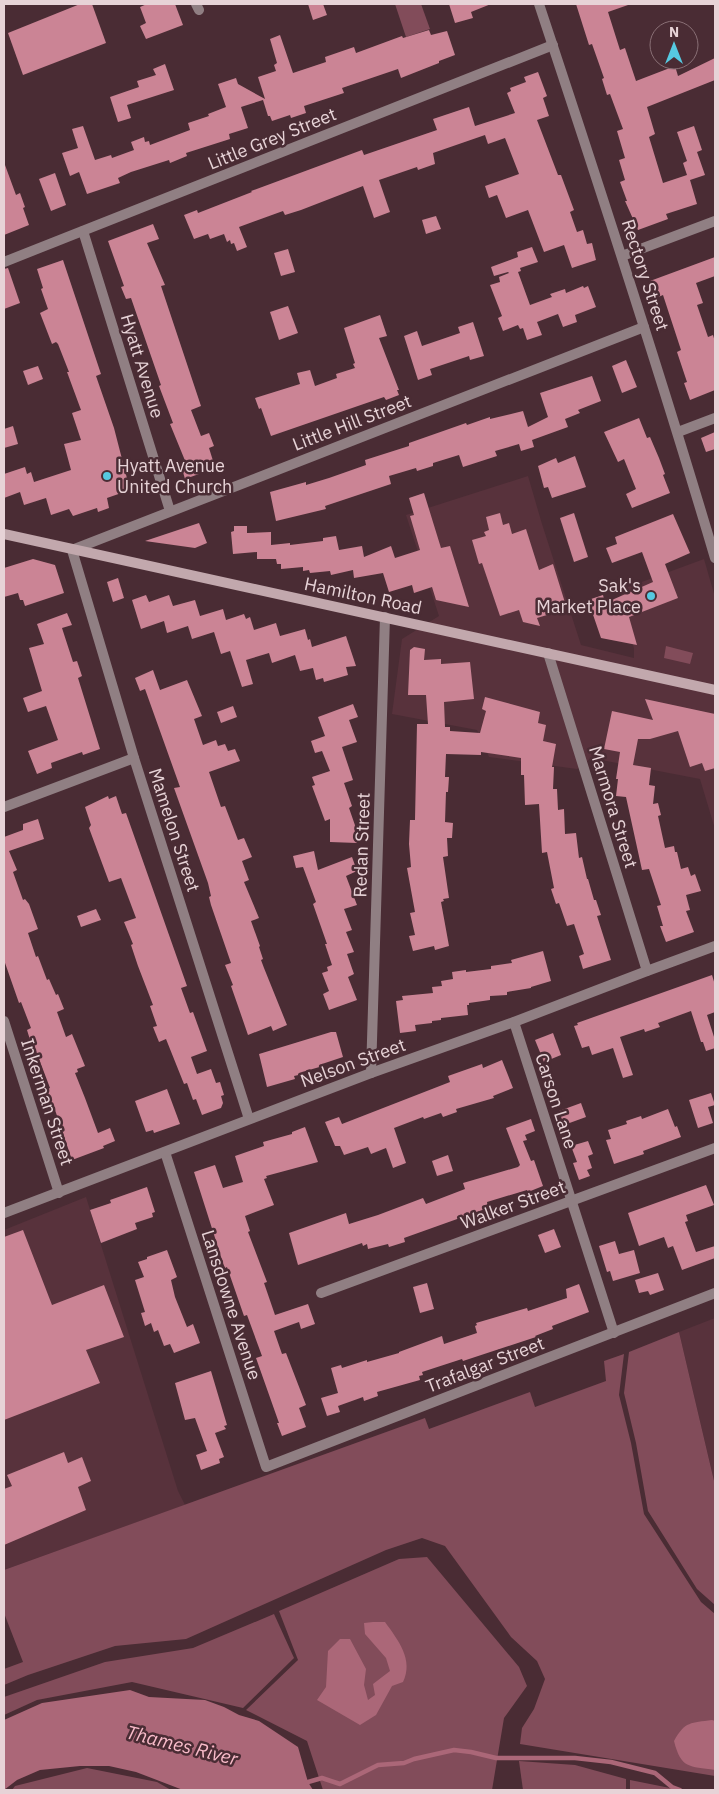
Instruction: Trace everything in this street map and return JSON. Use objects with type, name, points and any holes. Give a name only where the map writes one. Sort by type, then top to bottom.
[{"type":"main road","name":"Hamilton Road","points":[[4,534],[715,690]]},
{"type":"street","name":"Rectory Street","points":[[539,4],[678,432],[715,558]]},
{"type":"street","name":"Little Grey Street","points":[[4,262],[553,45]]},
{"type":"street","points":[[622,256],[715,221]]},
{"type":"street","name":"Hyatt Avenue","points":[[83,231],[170,511]]},
{"type":"street","name":"Little Hill Street","points":[[72,550],[644,327]]},
{"type":"street","points":[[678,432],[715,418]]},
{"type":"street","name":"Mamelon Street","points":[[72,550],[134,758],[249,1119]]},
{"type":"street","name":"Redan Street","points":[[371,1073],[386,617]]},
{"type":"street","name":"Marmora Street","points":[[548,653],[647,971]]},
{"type":"street","points":[[4,807],[134,758]]},
{"type":"street","name":"Nelson Street","points":[[4,1213],[371,1073],[514,1022],[715,946]]},
{"type":"street","name":"Inkerman Street","points":[[4,1021],[59,1193]]},
{"type":"street","name":"Carson Lane","points":[[514,1022],[614,1332]]},
{"type":"street","name":"Walker Street","points":[[321,1293],[715,1148]]},
{"type":"street","name":"Lansdowne Avenue","points":[[165,1152],[266,1467]]},
{"type":"street","name":"Trafalgar Street","points":[[266,1467],[715,1293]]},
{"type":"shaded area","points":[[395,4],[421,4],[430,29],[406,37]]},
{"type":"shaded area","points":[[528,476],[581,645],[634,658],[634,649],[620,590],[704,559],[715,597],[715,829],[700,779],[591,758],[577,769],[489,757],[477,730],[392,714],[402,639],[439,616],[406,515]]},
{"type":"shaded area","points":[[666,646],[693,653],[690,664],[664,658]]},
{"type":"shaded area","points":[[86,1197],[178,1491],[185,1505],[4,1570],[4,1230]]},
{"type":"shaded area","points":[[715,1318],[715,1485],[679,1332]]},
{"type":"shaded area","points":[[679,1332],[715,1485],[715,1605],[697,1589],[648,1511],[636,1443],[624,1393],[629,1352]]},
{"type":"shaded area","points":[[624,1354],[619,1395],[631,1443],[644,1514],[701,1602],[715,1614],[715,1776],[520,1744],[522,1728],[534,1709],[545,1679],[537,1661],[511,1637],[445,1546],[422,1538],[386,1550],[186,1639],[115,1646],[4,1685],[4,1669],[23,1662],[4,1613],[4,1570],[425,1418],[429,1429],[530,1392],[535,1407],[606,1381],[604,1361]]},
{"type":"shaded area","points":[[427,1557],[519,1667],[527,1686],[504,1718],[492,1790],[323,1790],[307,1741],[246,1710],[298,1660],[279,1611],[399,1559]]},
{"type":"shaded area","points":[[274,1614],[294,1658],[243,1708],[132,1682],[37,1700],[4,1715],[4,1697],[105,1662],[193,1648]]},
{"type":"shaded area","points":[[519,1761],[575,1765],[626,1779],[626,1790],[523,1790]]},
{"type":"shaded area","points":[[87,1768],[157,1782],[171,1790],[12,1790],[15,1786]]},
{"type":"shaded area","points":[[630,1780],[680,1790],[630,1790]]},
{"type":"water","points":[[385,1622],[395,1636],[406,1658],[406,1674],[403,1682],[392,1686],[376,1715],[360,1725],[317,1700],[326,1687],[328,1651],[340,1639],[350,1639],[366,1669],[364,1685],[368,1700],[375,1695],[373,1684],[390,1671],[386,1658],[365,1634],[364,1623]]},
{"type":"water","name":"Thames River","points":[[130,1690],[149,1697],[205,1700],[239,1715],[259,1721],[298,1747],[308,1782],[313,1790],[183,1790],[136,1772],[109,1766],[80,1766],[40,1770],[17,1780],[4,1790],[4,1720],[42,1703]]},
{"type":"water","points":[[715,1721],[715,1770],[687,1764],[680,1757],[674,1741],[685,1726]]},
{"type":"building","points":[[80,4],[92,4],[106,43],[23,75],[8,33]]},
{"type":"building","points":[[147,4],[175,4],[183,25],[146,39],[140,26],[146,23],[140,7]]},
{"type":"building","points":[[308,4],[323,4],[327,15],[313,20]]},
{"type":"building","points":[[449,4],[491,4],[471,12],[473,18],[455,23]]},
{"type":"building","points":[[576,4],[628,4],[608,12],[620,50],[625,48],[636,81],[665,70],[676,70],[678,76],[690,70],[699,70],[699,66],[715,58],[715,80],[647,107],[655,134],[649,137],[663,183],[687,175],[683,163],[687,161],[677,132],[694,126],[702,150],[697,152],[705,175],[690,180],[697,204],[666,214],[668,219],[638,230],[625,201],[627,201],[620,182],[625,180],[619,160],[625,158],[617,131],[623,129],[610,94],[607,95],[602,79],[604,78],[592,44],[589,45]]},
{"type":"building","points":[[429,30],[431,35],[447,31],[455,55],[401,78],[398,69],[342,88],[344,93],[304,106],[306,113],[291,118],[290,115],[272,121],[270,116],[268,116],[263,100],[241,107],[248,128],[229,134],[230,139],[186,153],[187,156],[170,163],[169,160],[131,172],[118,178],[120,183],[87,194],[79,172],[70,176],[62,153],[78,148],[72,129],[83,126],[95,160],[111,155],[112,158],[134,150],[131,142],[144,137],[145,142],[149,141],[150,145],[190,130],[188,123],[209,116],[208,114],[226,107],[218,84],[236,78],[238,84],[265,99],[258,77],[276,71],[274,65],[277,63],[270,39],[280,35],[293,73],[326,62],[325,57],[354,47],[356,53],[402,36],[403,38]]},
{"type":"building","points":[[165,64],[174,90],[127,105],[131,118],[118,122],[110,97],[139,87],[137,81],[156,75],[153,69]]},
{"type":"building","points":[[538,72],[547,96],[543,98],[549,116],[537,120],[574,210],[570,212],[577,232],[583,230],[587,244],[592,243],[596,260],[572,268],[564,245],[544,252],[528,210],[506,218],[497,195],[489,198],[485,186],[519,174],[505,138],[488,144],[485,135],[433,153],[435,164],[418,170],[417,167],[379,180],[390,212],[374,218],[363,186],[301,210],[285,215],[283,211],[239,227],[247,247],[237,251],[234,243],[231,244],[230,240],[227,242],[224,234],[210,239],[208,234],[194,239],[184,215],[197,210],[198,213],[251,191],[362,150],[364,155],[437,130],[433,119],[469,107],[475,126],[515,113],[507,93],[511,91],[510,88],[526,82],[524,77]]},
{"type":"building","points":[[4,165],[16,195],[20,193],[29,225],[4,235]]},
{"type":"building","points":[[55,173],[66,205],[51,211],[39,179]]},
{"type":"building","points":[[436,216],[441,229],[426,234],[422,220]]},
{"type":"building","points":[[153,224],[159,239],[147,243],[165,285],[161,286],[201,406],[191,410],[201,436],[209,433],[214,446],[209,448],[214,464],[208,466],[210,470],[185,479],[181,465],[186,463],[170,424],[173,423],[159,386],[161,385],[131,298],[126,299],[121,287],[124,286],[108,241]]},
{"type":"building","points":[[532,247],[538,262],[520,268],[521,271],[518,272],[530,305],[552,297],[550,294],[565,289],[566,293],[583,286],[584,288],[588,286],[596,307],[575,315],[577,322],[563,327],[558,314],[537,322],[542,335],[527,340],[523,328],[520,329],[518,325],[503,331],[498,318],[502,316],[490,285],[500,282],[499,277],[509,273],[494,276],[491,267],[518,257],[517,252]]},
{"type":"building","points":[[288,249],[295,272],[281,276],[274,253]]},
{"type":"building","points":[[715,257],[715,276],[696,283],[703,303],[697,305],[708,337],[713,335],[715,342],[715,390],[690,400],[684,383],[687,382],[677,352],[681,350],[663,295],[656,298],[650,281]]},
{"type":"building","points":[[63,260],[101,374],[96,376],[114,428],[130,490],[107,498],[109,508],[98,512],[97,508],[73,516],[69,509],[51,515],[46,498],[24,505],[20,492],[4,498],[4,474],[25,467],[27,474],[31,472],[34,482],[71,470],[64,444],[81,440],[72,413],[81,410],[67,372],[69,372],[58,344],[56,342],[52,344],[40,313],[48,309],[37,269]]},
{"type":"building","points":[[8,268],[20,303],[4,309],[4,269]]},
{"type":"building","points":[[288,306],[298,333],[279,340],[270,312]]},
{"type":"building","points":[[380,315],[387,336],[379,338],[399,390],[397,390],[399,395],[386,400],[384,397],[271,436],[261,408],[259,409],[255,398],[300,384],[297,373],[310,370],[315,386],[337,378],[336,374],[355,368],[344,328]]},
{"type":"building","points":[[473,322],[484,356],[470,360],[469,356],[430,369],[432,375],[418,380],[404,336],[417,331],[422,346],[460,333],[458,327]]},
{"type":"building","points":[[626,360],[637,387],[622,393],[612,366]]},
{"type":"building","points":[[38,366],[43,379],[28,385],[23,371]]},
{"type":"building","points":[[592,376],[601,401],[578,410],[580,413],[565,419],[568,427],[532,440],[534,447],[521,451],[519,444],[495,451],[497,456],[463,467],[459,455],[433,463],[433,466],[417,471],[416,468],[389,476],[391,484],[325,506],[326,509],[276,521],[270,492],[306,482],[306,485],[366,465],[365,460],[409,446],[409,443],[466,423],[467,425],[490,417],[490,419],[523,411],[528,427],[548,417],[540,393]]},
{"type":"building","points":[[639,418],[647,438],[650,437],[659,458],[670,493],[632,508],[626,494],[636,489],[624,459],[618,462],[604,432]]},
{"type":"building","points":[[13,426],[18,444],[4,448],[4,429]]},
{"type":"building","points":[[715,432],[715,449],[706,452],[701,438]]},
{"type":"building","points":[[575,456],[586,487],[552,498],[548,487],[544,488],[538,466],[556,458],[558,463]]},
{"type":"building","points":[[424,493],[441,548],[450,546],[469,607],[436,600],[432,587],[414,593],[412,585],[389,592],[383,573],[354,578],[353,570],[331,575],[330,571],[310,573],[309,570],[303,571],[303,567],[281,569],[281,564],[277,564],[276,559],[257,559],[257,552],[233,554],[231,532],[234,531],[234,526],[247,526],[247,533],[271,532],[271,545],[323,541],[323,538],[336,536],[339,550],[362,546],[364,557],[391,546],[395,558],[420,550],[410,516],[414,515],[409,498]]},
{"type":"building","points":[[500,513],[503,525],[509,523],[512,534],[526,529],[539,570],[553,564],[567,609],[537,618],[540,626],[523,622],[519,610],[500,616],[482,563],[479,564],[472,540],[486,536],[484,532],[489,530],[486,517]]},
{"type":"building","points":[[574,513],[588,557],[574,562],[560,518]]},
{"type":"building","points":[[673,514],[690,553],[665,564],[678,598],[629,617],[637,645],[601,638],[588,600],[603,595],[605,603],[653,582],[642,552],[612,563],[606,548],[617,544],[615,537]]},
{"type":"building","points":[[199,523],[207,543],[195,548],[145,541]]},
{"type":"building","points":[[33,559],[55,565],[64,593],[25,606],[23,600],[20,600],[18,593],[4,597],[4,568]]},
{"type":"building","points":[[118,578],[124,598],[113,602],[107,582]]},
{"type":"building","points":[[146,595],[149,602],[169,595],[173,606],[195,600],[200,616],[223,609],[226,620],[244,614],[246,619],[250,617],[254,630],[276,623],[280,636],[305,629],[312,647],[346,636],[356,666],[346,667],[348,675],[324,682],[323,678],[316,680],[313,668],[300,671],[295,655],[272,663],[269,653],[246,660],[253,684],[242,687],[230,651],[221,654],[214,632],[192,639],[188,626],[167,633],[164,621],[141,629],[132,600]]},
{"type":"building","points":[[67,613],[72,625],[62,628],[73,662],[77,661],[82,676],[78,678],[100,749],[83,755],[82,752],[51,763],[52,768],[37,774],[28,751],[58,740],[46,706],[28,712],[23,698],[42,691],[29,648],[44,644],[37,624]]},
{"type":"building","points":[[414,647],[425,649],[424,660],[441,659],[441,664],[470,662],[474,699],[444,702],[445,727],[450,727],[450,731],[480,733],[486,711],[482,709],[485,697],[540,712],[538,723],[546,725],[543,741],[556,744],[552,767],[554,767],[553,789],[557,789],[558,810],[564,809],[565,834],[576,833],[579,858],[582,857],[587,879],[601,915],[597,916],[611,960],[583,969],[579,956],[584,954],[574,924],[567,926],[559,903],[556,904],[551,889],[554,888],[547,852],[542,853],[539,804],[525,805],[524,775],[521,775],[521,758],[481,752],[481,755],[446,754],[445,777],[449,777],[448,792],[446,792],[445,822],[453,823],[452,838],[447,838],[448,856],[443,857],[449,898],[443,899],[444,901],[441,902],[449,946],[435,950],[434,946],[413,951],[409,936],[415,935],[410,913],[415,912],[407,868],[411,867],[409,844],[410,820],[415,820],[417,724],[428,724],[426,695],[408,695],[410,650]]},
{"type":"building","points":[[153,670],[160,690],[187,680],[202,716],[194,719],[203,745],[216,740],[218,746],[225,744],[228,751],[235,749],[240,761],[209,772],[221,807],[225,806],[238,840],[244,838],[252,857],[242,861],[249,880],[244,882],[259,918],[251,921],[260,946],[263,959],[261,960],[287,1025],[273,1031],[271,1026],[248,1035],[231,986],[233,985],[225,965],[231,963],[211,905],[208,883],[174,788],[180,787],[145,689],[140,691],[135,678]]},
{"type":"building","points":[[645,699],[715,714],[715,768],[705,771],[702,763],[690,767],[678,731],[650,739],[638,739],[633,765],[651,768],[649,785],[655,786],[653,804],[658,803],[661,815],[658,816],[665,848],[674,846],[681,869],[688,867],[691,876],[695,874],[701,891],[686,895],[690,910],[686,911],[694,932],[666,942],[660,926],[663,926],[657,906],[661,905],[649,869],[642,870],[626,797],[616,796],[618,779],[616,779],[620,752],[604,749],[612,711],[653,720]]},
{"type":"building","points":[[353,704],[358,717],[349,720],[357,742],[342,747],[353,780],[344,783],[352,806],[349,808],[357,831],[357,843],[330,842],[330,819],[325,821],[312,786],[315,785],[312,777],[330,771],[322,751],[315,753],[311,741],[325,736],[318,717]]},
{"type":"building","points":[[233,706],[237,717],[221,723],[217,712]]},
{"type":"building","points":[[108,796],[109,799],[116,796],[122,814],[126,813],[187,986],[181,988],[190,1013],[193,1012],[207,1051],[191,1057],[197,1074],[211,1069],[216,1083],[220,1082],[224,1095],[221,1096],[223,1103],[221,1108],[202,1115],[196,1099],[193,1100],[187,1083],[184,1084],[166,1039],[159,1042],[153,1027],[157,1026],[150,1006],[153,1005],[124,922],[136,918],[121,878],[109,882],[89,828],[91,825],[85,807]]},
{"type":"building","points":[[38,819],[44,839],[9,851],[17,870],[13,872],[23,900],[25,899],[29,904],[38,929],[28,933],[36,957],[38,956],[47,980],[49,979],[56,995],[58,994],[64,1009],[57,1012],[66,1037],[72,1034],[85,1066],[77,1069],[78,1072],[75,1073],[98,1133],[110,1128],[115,1141],[103,1146],[104,1148],[72,1160],[53,1104],[51,1104],[46,1090],[50,1088],[33,1043],[31,1043],[27,1030],[31,1028],[21,1002],[19,1003],[4,960],[4,837],[23,830],[23,824]]},
{"type":"building","points":[[314,851],[318,870],[352,857],[357,871],[346,876],[357,905],[344,909],[352,930],[346,932],[354,952],[347,954],[354,974],[348,977],[357,1000],[329,1010],[323,994],[329,991],[322,973],[328,971],[327,967],[332,965],[313,904],[316,902],[303,867],[296,868],[293,856]]},
{"type":"building","points":[[96,909],[101,920],[81,927],[77,916]]},
{"type":"building","points":[[543,951],[551,981],[531,988],[507,992],[507,995],[490,996],[490,1000],[469,1003],[467,1005],[468,1015],[441,1018],[441,1020],[432,1021],[432,1023],[415,1025],[416,1031],[400,1033],[396,1001],[403,1000],[402,996],[433,993],[432,987],[442,986],[441,981],[453,979],[452,972],[491,969],[491,966],[512,963],[511,960]]},
{"type":"building","points":[[712,975],[715,985],[715,1012],[707,1015],[715,1040],[715,1048],[706,1051],[703,1042],[701,1042],[691,1011],[658,1023],[660,1027],[645,1032],[644,1029],[620,1037],[633,1075],[623,1078],[613,1048],[592,1055],[589,1046],[582,1048],[574,1026],[578,1025],[577,1023]]},
{"type":"building","points":[[336,1032],[343,1057],[322,1064],[323,1066],[302,1072],[303,1074],[294,1076],[295,1079],[267,1087],[259,1054]]},
{"type":"building","points":[[553,1033],[561,1055],[544,1062],[535,1040]]},
{"type":"building","points":[[502,1060],[513,1088],[493,1096],[494,1098],[456,1109],[457,1112],[443,1117],[441,1113],[424,1119],[423,1117],[394,1128],[406,1163],[393,1168],[386,1148],[371,1154],[368,1147],[344,1155],[340,1146],[335,1146],[325,1122],[339,1117],[342,1124],[450,1082],[448,1076],[482,1064],[483,1068]]},
{"type":"building","points":[[167,1089],[180,1124],[154,1133],[153,1130],[146,1132],[135,1101]]},
{"type":"building","points":[[711,1093],[715,1105],[708,1107],[713,1123],[698,1128],[689,1100]]},
{"type":"building","points":[[581,1103],[586,1117],[564,1125],[559,1111]]},
{"type":"building","points":[[668,1109],[681,1137],[643,1151],[644,1154],[614,1164],[606,1140],[611,1139],[608,1130],[627,1124],[626,1121],[641,1116],[642,1119]]},
{"type":"building","points":[[531,1119],[535,1131],[525,1135],[527,1140],[523,1141],[531,1161],[534,1160],[543,1186],[528,1192],[527,1190],[487,1202],[488,1208],[404,1238],[405,1242],[389,1247],[388,1244],[368,1249],[367,1244],[363,1246],[362,1243],[298,1265],[289,1233],[346,1213],[349,1224],[423,1198],[426,1204],[465,1189],[463,1183],[518,1167],[520,1165],[506,1128]]},
{"type":"building","points":[[305,1127],[318,1162],[266,1176],[267,1178],[264,1179],[274,1205],[245,1216],[250,1231],[248,1232],[267,1282],[264,1283],[275,1315],[308,1304],[315,1324],[301,1329],[299,1322],[274,1331],[282,1354],[286,1353],[306,1405],[299,1408],[306,1427],[282,1436],[256,1358],[262,1356],[247,1315],[244,1316],[227,1267],[225,1268],[223,1263],[194,1172],[215,1165],[223,1188],[243,1182],[235,1156],[264,1146],[263,1142],[292,1134],[292,1132]]},
{"type":"building","points":[[588,1141],[593,1154],[588,1156],[592,1168],[587,1170],[590,1176],[579,1180],[573,1163],[577,1162],[571,1146]]},
{"type":"building","points":[[448,1155],[453,1171],[437,1176],[432,1161]]},
{"type":"building","points":[[706,1185],[714,1205],[686,1215],[688,1221],[685,1222],[696,1252],[715,1246],[715,1258],[682,1270],[673,1246],[668,1248],[664,1237],[639,1246],[628,1213]]},
{"type":"building","points":[[147,1187],[155,1212],[152,1213],[153,1217],[135,1223],[137,1229],[101,1243],[90,1210],[111,1203],[110,1200]]},
{"type":"building","points":[[554,1229],[561,1247],[545,1253],[538,1235]]},
{"type":"building","points":[[23,1230],[52,1305],[104,1285],[124,1337],[86,1350],[100,1383],[4,1420],[4,1237]]},
{"type":"building","points":[[615,1241],[619,1254],[634,1250],[640,1273],[613,1281],[610,1271],[607,1272],[599,1246]]},
{"type":"building","points":[[167,1250],[177,1277],[171,1280],[175,1297],[187,1327],[193,1324],[200,1343],[174,1353],[170,1344],[164,1346],[158,1330],[154,1332],[151,1323],[145,1326],[141,1313],[145,1312],[135,1280],[144,1277],[138,1262]]},
{"type":"building","points":[[658,1273],[664,1290],[650,1295],[648,1291],[639,1293],[635,1280]]},
{"type":"building","points":[[427,1283],[434,1309],[420,1313],[413,1287]]},
{"type":"building","points":[[579,1284],[589,1312],[552,1326],[553,1329],[536,1337],[463,1361],[462,1359],[422,1372],[423,1375],[419,1376],[420,1380],[377,1392],[378,1396],[364,1401],[363,1397],[338,1406],[340,1412],[327,1416],[321,1398],[338,1393],[331,1368],[341,1365],[342,1368],[399,1353],[442,1336],[444,1344],[477,1333],[476,1323],[527,1308],[528,1311],[567,1298],[566,1289]]},
{"type":"building","points":[[211,1371],[227,1425],[224,1426],[226,1429],[215,1433],[224,1457],[219,1459],[220,1463],[201,1470],[196,1455],[207,1451],[195,1418],[185,1420],[175,1383]]},
{"type":"building","points":[[64,1452],[68,1463],[82,1457],[91,1481],[78,1487],[86,1510],[4,1545],[4,1489],[12,1486],[7,1475]]},
{"type":"waterway","points":[[308,1782],[322,1778],[340,1784],[378,1765],[404,1763],[454,1750],[496,1758],[575,1758],[611,1762],[655,1773],[672,1787],[680,1790]]},
{"type":"place","name":"Hyatt Avenue United Church","points":[[107,476]]},
{"type":"place","name":"Sak's Market Place","points":[[651,596]]}]
